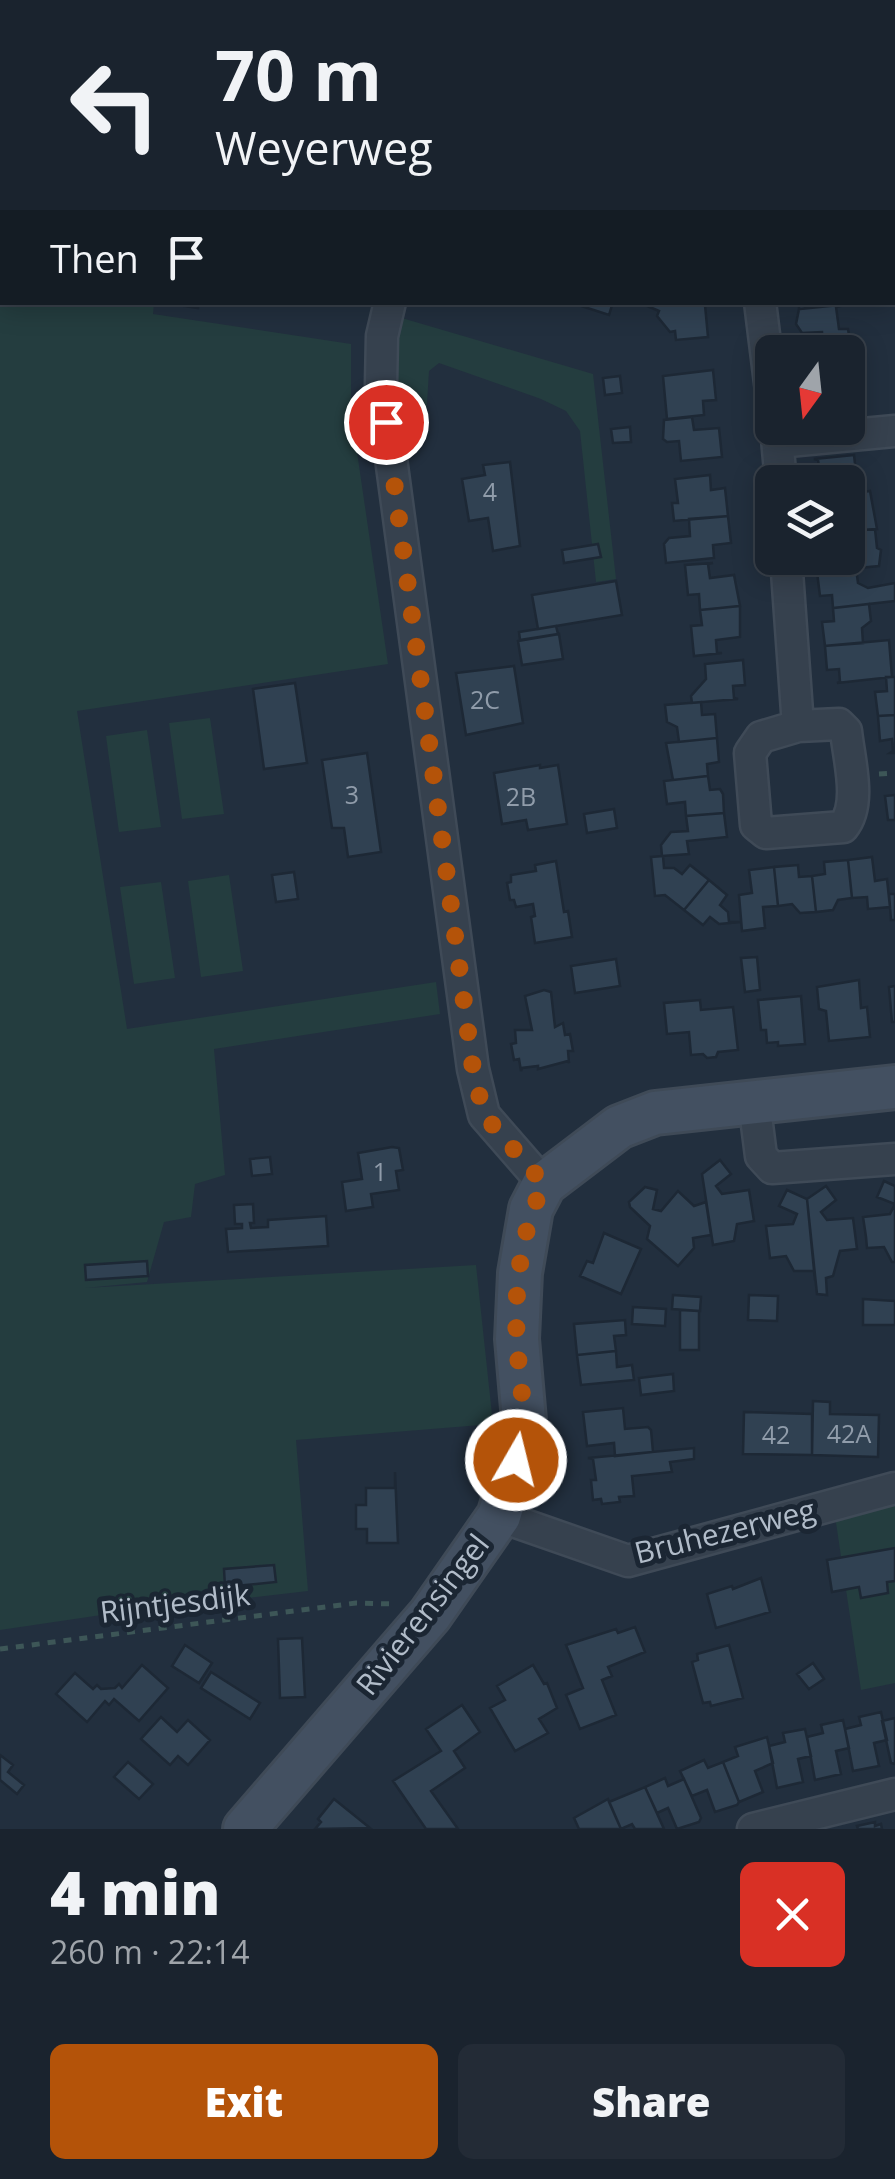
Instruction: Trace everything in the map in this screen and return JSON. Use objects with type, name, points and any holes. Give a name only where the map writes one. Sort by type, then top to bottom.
[{"type":"street","points":[[389,305],[382,336],[381,384],[473,1069],[484,1115],[544,1184],[619,1127],[655,1113],[895,1087]]},
{"type":"street","points":[[760,305],[764,335]]},
{"type":"street","points":[[865,432],[895,431]]},
{"type":"street","points":[[787,575],[798,726]]},
{"type":"street","points":[[754,1101],[760,1156],[772,1168],[895,1159]]},
{"type":"street","name":"Rivierensingel","points":[[245,1829],[430,1614],[500,1516],[525,1432],[517,1339],[520,1273],[531,1209],[544,1184]]},
{"type":"street","name":"Bruhezerweg","points":[[500,1516],[628,1560],[895,1488]]},
{"type":"street","points":[[753,1829],[895,1794]]},
{"type":"path","name":"Rijntjesdijk","points":[[0,1650],[356,1603]]},
{"type":"green space","points":[[0,305],[154,305],[153,314],[351,344],[351,411],[388,664],[77,711],[127,1029],[436,982],[440,1014],[214,1049],[225,1175],[195,1184],[191,1217],[164,1222],[147,1282],[85,1288],[476,1265],[493,1424],[296,1440],[308,1591],[0,1630]]},
{"type":"green space","points":[[395,316],[593,374],[616,579],[596,582],[580,431],[566,411],[439,363],[429,371],[425,436],[399,441],[391,377]]},
{"type":"green space","points":[[210,718],[224,814],[182,819],[169,723]]},
{"type":"green space","points":[[147,730],[161,827],[119,832],[106,736]]},
{"type":"green space","points":[[229,875],[243,971],[201,977],[188,881]]},
{"type":"green space","points":[[161,882],[175,978],[134,984],[120,887]]},
{"type":"green space","points":[[895,1503],[895,1683],[861,1690],[835,1516]]},
{"type":"building","points":[[578,305],[612,305],[609,315]]},
{"type":"building","points":[[645,305],[705,305],[708,337],[676,340],[675,331],[670,332],[657,316],[659,311]]},
{"type":"building","points":[[799,305],[840,305],[799,309]]},
{"type":"building","points":[[845,305],[836,307],[839,329],[848,329],[849,335],[802,333],[796,324],[799,309]]},
{"type":"building","points":[[713,370],[716,400],[703,401],[704,415],[667,419],[663,376]]},
{"type":"building","points":[[620,376],[622,393],[605,395],[603,378]]},
{"type":"building","points":[[692,417],[694,430],[719,428],[722,457],[681,461],[679,441],[663,439],[664,420]]},
{"type":"building","points":[[630,427],[631,442],[613,443],[611,429]]},
{"type":"building","points":[[854,455],[855,465],[819,465],[814,459]]},
{"type":"building","points":[[510,462],[520,546],[493,551],[488,518],[469,521],[462,479],[485,475],[483,465]]},
{"type":"building","points":[[710,475],[711,490],[725,488],[728,516],[674,521],[672,503],[678,503],[675,479]]},
{"type":"building","points":[[870,491],[877,529],[865,530],[865,492]]},
{"type":"building","points":[[728,516],[731,543],[713,545],[714,558],[666,563],[664,544],[669,538],[690,536],[689,519]]},
{"type":"building","points":[[875,529],[877,548],[881,550],[879,566],[865,567],[865,530]]},
{"type":"building","points":[[598,544],[601,557],[564,563],[562,550]]},
{"type":"building","points":[[713,563],[708,564],[710,578],[734,575],[740,606],[700,610],[699,594],[688,595],[685,565]]},
{"type":"building","points":[[817,575],[857,575],[858,583],[868,588],[895,583],[895,601],[833,608],[832,595],[820,596]]},
{"type":"building","points":[[616,581],[622,615],[538,629],[532,595]]},
{"type":"building","points":[[869,604],[871,621],[862,628],[863,643],[825,646],[822,622],[834,621],[833,608]]},
{"type":"building","points":[[740,606],[740,637],[716,640],[717,653],[722,653],[694,656],[691,626],[702,625],[700,610]]},
{"type":"building","points":[[556,626],[558,634],[520,640],[519,632]]},
{"type":"building","points":[[559,634],[563,659],[522,665],[518,641]]},
{"type":"building","points":[[889,640],[892,677],[837,683],[839,669],[827,670],[825,646]]},
{"type":"building","points":[[743,660],[745,685],[733,686],[734,698],[738,699],[692,703],[691,696],[706,679],[705,664]]},
{"type":"building","points":[[514,666],[523,723],[466,735],[456,673]]},
{"type":"building","points":[[886,677],[895,677],[895,715],[878,716],[875,692],[887,691]]},
{"type":"building","points":[[295,683],[307,763],[264,769],[253,689]]},
{"type":"building","points":[[701,702],[702,715],[715,714],[717,738],[679,742],[677,727],[667,722],[665,705]]},
{"type":"building","points":[[895,715],[895,753],[890,753],[892,739],[880,741],[878,716]]},
{"type":"building","points":[[717,738],[719,762],[707,764],[708,776],[673,780],[666,743]]},
{"type":"building","points":[[367,753],[381,852],[348,857],[344,828],[332,828],[322,760]]},
{"type":"building","points":[[558,765],[567,824],[528,830],[526,820],[502,824],[494,773]]},
{"type":"building","points":[[708,776],[710,790],[720,789],[723,794],[724,813],[686,816],[685,802],[667,804],[664,781]]},
{"type":"building","points":[[895,795],[895,820],[888,820],[885,796]]},
{"type":"building","points":[[614,809],[617,828],[587,833],[584,814]]},
{"type":"building","points":[[724,813],[727,837],[687,841],[689,854],[662,856],[661,845],[671,832],[688,831],[686,816]]},
{"type":"building","points":[[663,856],[664,868],[674,868],[682,874],[690,865],[709,880],[684,910],[665,895],[655,896],[651,857]]},
{"type":"building","points":[[872,857],[875,881],[887,879],[890,907],[868,909],[867,897],[852,898],[848,860]]},
{"type":"building","points":[[848,860],[852,898],[838,900],[833,910],[816,912],[812,876],[825,874],[824,862]]},
{"type":"building","points":[[556,861],[572,937],[535,943],[533,904],[516,907],[514,900],[510,900],[507,883],[511,882],[511,875],[536,871],[535,865]]},
{"type":"building","points":[[798,865],[799,877],[812,876],[816,912],[800,913],[792,904],[778,906],[774,867]]},
{"type":"building","points":[[774,867],[778,906],[763,907],[765,928],[742,931],[739,895],[752,893],[749,870]]},
{"type":"building","points":[[294,872],[298,899],[276,902],[272,875]]},
{"type":"building","points":[[709,880],[727,895],[720,905],[728,912],[729,922],[741,922],[719,924],[710,917],[703,925],[684,910]]},
{"type":"building","points":[[889,894],[895,894],[895,920],[891,920]]},
{"type":"building","points":[[757,957],[760,990],[745,992],[741,958]]},
{"type":"building","points":[[616,959],[620,986],[575,993],[571,966]]},
{"type":"building","points":[[859,980],[861,1008],[867,1007],[870,1037],[829,1041],[826,1011],[819,1009],[817,987]]},
{"type":"building","points":[[895,986],[895,1022],[892,1022],[889,987]]},
{"type":"building","points":[[544,990],[551,992],[555,1027],[563,1023],[573,1051],[568,1051],[569,1063],[521,1071],[511,1044],[516,1043],[515,1030],[532,1030],[525,996]]},
{"type":"building","points":[[801,996],[805,1044],[767,1043],[766,1030],[761,1030],[758,1000]]},
{"type":"building","points":[[700,1000],[701,1010],[733,1007],[738,1050],[718,1052],[716,1057],[707,1058],[703,1054],[691,1055],[689,1032],[667,1034],[664,1003]]},
{"type":"building","points":[[399,1148],[403,1170],[396,1171],[399,1190],[371,1194],[373,1207],[346,1211],[342,1182],[362,1179],[358,1153]]},
{"type":"building","points":[[270,1157],[272,1174],[252,1176],[250,1159]]},
{"type":"building","points":[[720,1160],[731,1174],[716,1186],[722,1194],[749,1190],[754,1221],[737,1224],[734,1241],[713,1245],[702,1174]]},
{"type":"building","points":[[884,1181],[895,1186],[895,1204],[877,1197]]},
{"type":"building","points":[[826,1186],[836,1200],[821,1212],[827,1220],[853,1218],[857,1249],[840,1251],[833,1276],[826,1278],[827,1295],[817,1294],[807,1199]]},
{"type":"building","points":[[645,1187],[657,1190],[653,1209],[661,1211],[678,1191],[694,1206],[706,1202],[711,1235],[693,1238],[694,1248],[678,1266],[647,1239],[650,1226],[630,1207],[629,1202]]},
{"type":"building","points":[[787,1190],[807,1199],[815,1280],[814,1271],[794,1271],[786,1256],[770,1258],[766,1226],[793,1224],[797,1214],[779,1206]]},
{"type":"building","points":[[253,1204],[251,1228],[268,1227],[268,1220],[326,1216],[328,1246],[228,1252],[226,1229],[242,1228],[242,1224],[235,1224],[234,1205]]},
{"type":"building","points":[[895,1204],[892,1262],[884,1247],[867,1248],[863,1217],[890,1214]]},
{"type":"building","points":[[604,1233],[641,1249],[621,1294],[580,1276],[587,1261],[593,1263]]},
{"type":"building","points":[[147,1261],[148,1276],[86,1280],[85,1265]]},
{"type":"building","points":[[673,1295],[701,1297],[700,1311],[672,1309]]},
{"type":"building","points":[[749,1295],[778,1296],[777,1321],[748,1320]]},
{"type":"building","points":[[863,1299],[895,1301],[895,1325],[863,1325]]},
{"type":"building","points":[[633,1307],[666,1309],[665,1326],[632,1324]]},
{"type":"building","points":[[680,1310],[699,1311],[699,1350],[680,1350]]},
{"type":"building","points":[[625,1320],[626,1335],[614,1336],[616,1351],[577,1355],[574,1324]]},
{"type":"building","points":[[616,1351],[617,1367],[632,1365],[634,1380],[581,1385],[577,1355]]},
{"type":"building","points":[[673,1374],[674,1391],[641,1395],[639,1378]]},
{"type":"building","points":[[813,1401],[830,1402],[830,1414],[879,1415],[878,1457],[812,1455]]},
{"type":"building","points":[[623,1408],[625,1429],[651,1430],[653,1452],[615,1456],[614,1443],[587,1446],[583,1412]]},
{"type":"building","points":[[744,1412],[812,1414],[812,1455],[743,1454]]},
{"type":"building","points":[[694,1448],[694,1459],[670,1462],[672,1472],[632,1476],[634,1496],[602,1504],[601,1499],[593,1500],[591,1480],[596,1480],[593,1459],[588,1458]]},
{"type":"building","points":[[395,1472],[398,1543],[367,1543],[367,1529],[356,1529],[356,1505],[366,1505],[366,1488],[395,1488]]},
{"type":"building","points":[[895,1548],[895,1581],[887,1582],[888,1593],[861,1598],[859,1587],[832,1592],[827,1560]]},
{"type":"building","points":[[274,1565],[276,1582],[225,1587],[224,1569]]},
{"type":"building","points":[[761,1578],[770,1612],[716,1628],[707,1594]]},
{"type":"building","points":[[635,1627],[645,1652],[608,1667],[612,1676],[602,1680],[616,1715],[580,1729],[566,1695],[583,1688],[566,1645]]},
{"type":"building","points":[[302,1638],[305,1697],[280,1698],[278,1639]]},
{"type":"building","points":[[185,1645],[212,1663],[199,1683],[172,1666]]},
{"type":"building","points":[[729,1645],[743,1698],[711,1706],[710,1702],[703,1703],[692,1662],[698,1660],[697,1654]]},
{"type":"building","points":[[813,1663],[824,1679],[809,1689],[797,1674]]},
{"type":"building","points":[[142,1665],[168,1688],[139,1721],[114,1699],[109,1705],[105,1701],[87,1722],[56,1694],[75,1673],[93,1689],[97,1685],[101,1689],[115,1688],[119,1684],[122,1688]]},
{"type":"building","points":[[533,1665],[547,1683],[557,1708],[539,1719],[548,1733],[515,1751],[490,1708],[505,1700],[497,1686]]},
{"type":"building","points":[[211,1672],[260,1703],[250,1719],[201,1688]]},
{"type":"building","points":[[462,1705],[480,1732],[454,1751],[465,1768],[431,1791],[458,1829],[426,1829],[393,1781],[441,1751],[426,1729]]},
{"type":"building","points":[[881,1712],[887,1740],[874,1743],[879,1766],[853,1771],[845,1729],[861,1725],[859,1717]]},
{"type":"building","points":[[161,1717],[177,1732],[188,1720],[210,1740],[188,1765],[178,1756],[170,1765],[141,1739]]},
{"type":"building","points":[[895,1718],[895,1764],[891,1763],[882,1721]]},
{"type":"building","points":[[843,1720],[849,1748],[836,1751],[841,1774],[815,1780],[807,1737],[823,1733],[821,1725]]},
{"type":"building","points":[[805,1729],[811,1756],[798,1759],[803,1782],[777,1788],[769,1746],[785,1742],[783,1733]]},
{"type":"building","points":[[767,1737],[773,1763],[755,1771],[763,1792],[739,1802],[723,1762],[738,1756],[735,1747]]},
{"type":"building","points":[[0,1755],[13,1765],[8,1772],[24,1785],[17,1794],[0,1780]]},
{"type":"building","points":[[704,1760],[708,1768],[723,1762],[737,1805],[715,1812],[707,1790],[692,1796],[680,1771]]},
{"type":"building","points":[[128,1762],[153,1784],[139,1799],[114,1777]]},
{"type":"building","points":[[665,1778],[668,1786],[684,1779],[701,1818],[699,1822],[677,1829],[668,1808],[657,1813],[645,1787]]},
{"type":"building","points":[[645,1787],[664,1829],[635,1829],[632,1824],[621,1829],[609,1802]]},
{"type":"building","points":[[334,1799],[370,1828],[315,1829]]},
{"type":"building","points":[[608,1799],[621,1829],[579,1829],[574,1818]]},
{"type":"building","points":[[875,1822],[882,1829],[857,1826]]},
{"type":"route","points":[[386,422],[473,1069],[484,1115],[544,1184],[531,1209],[520,1273],[517,1339],[525,1432],[516,1460]]}]
